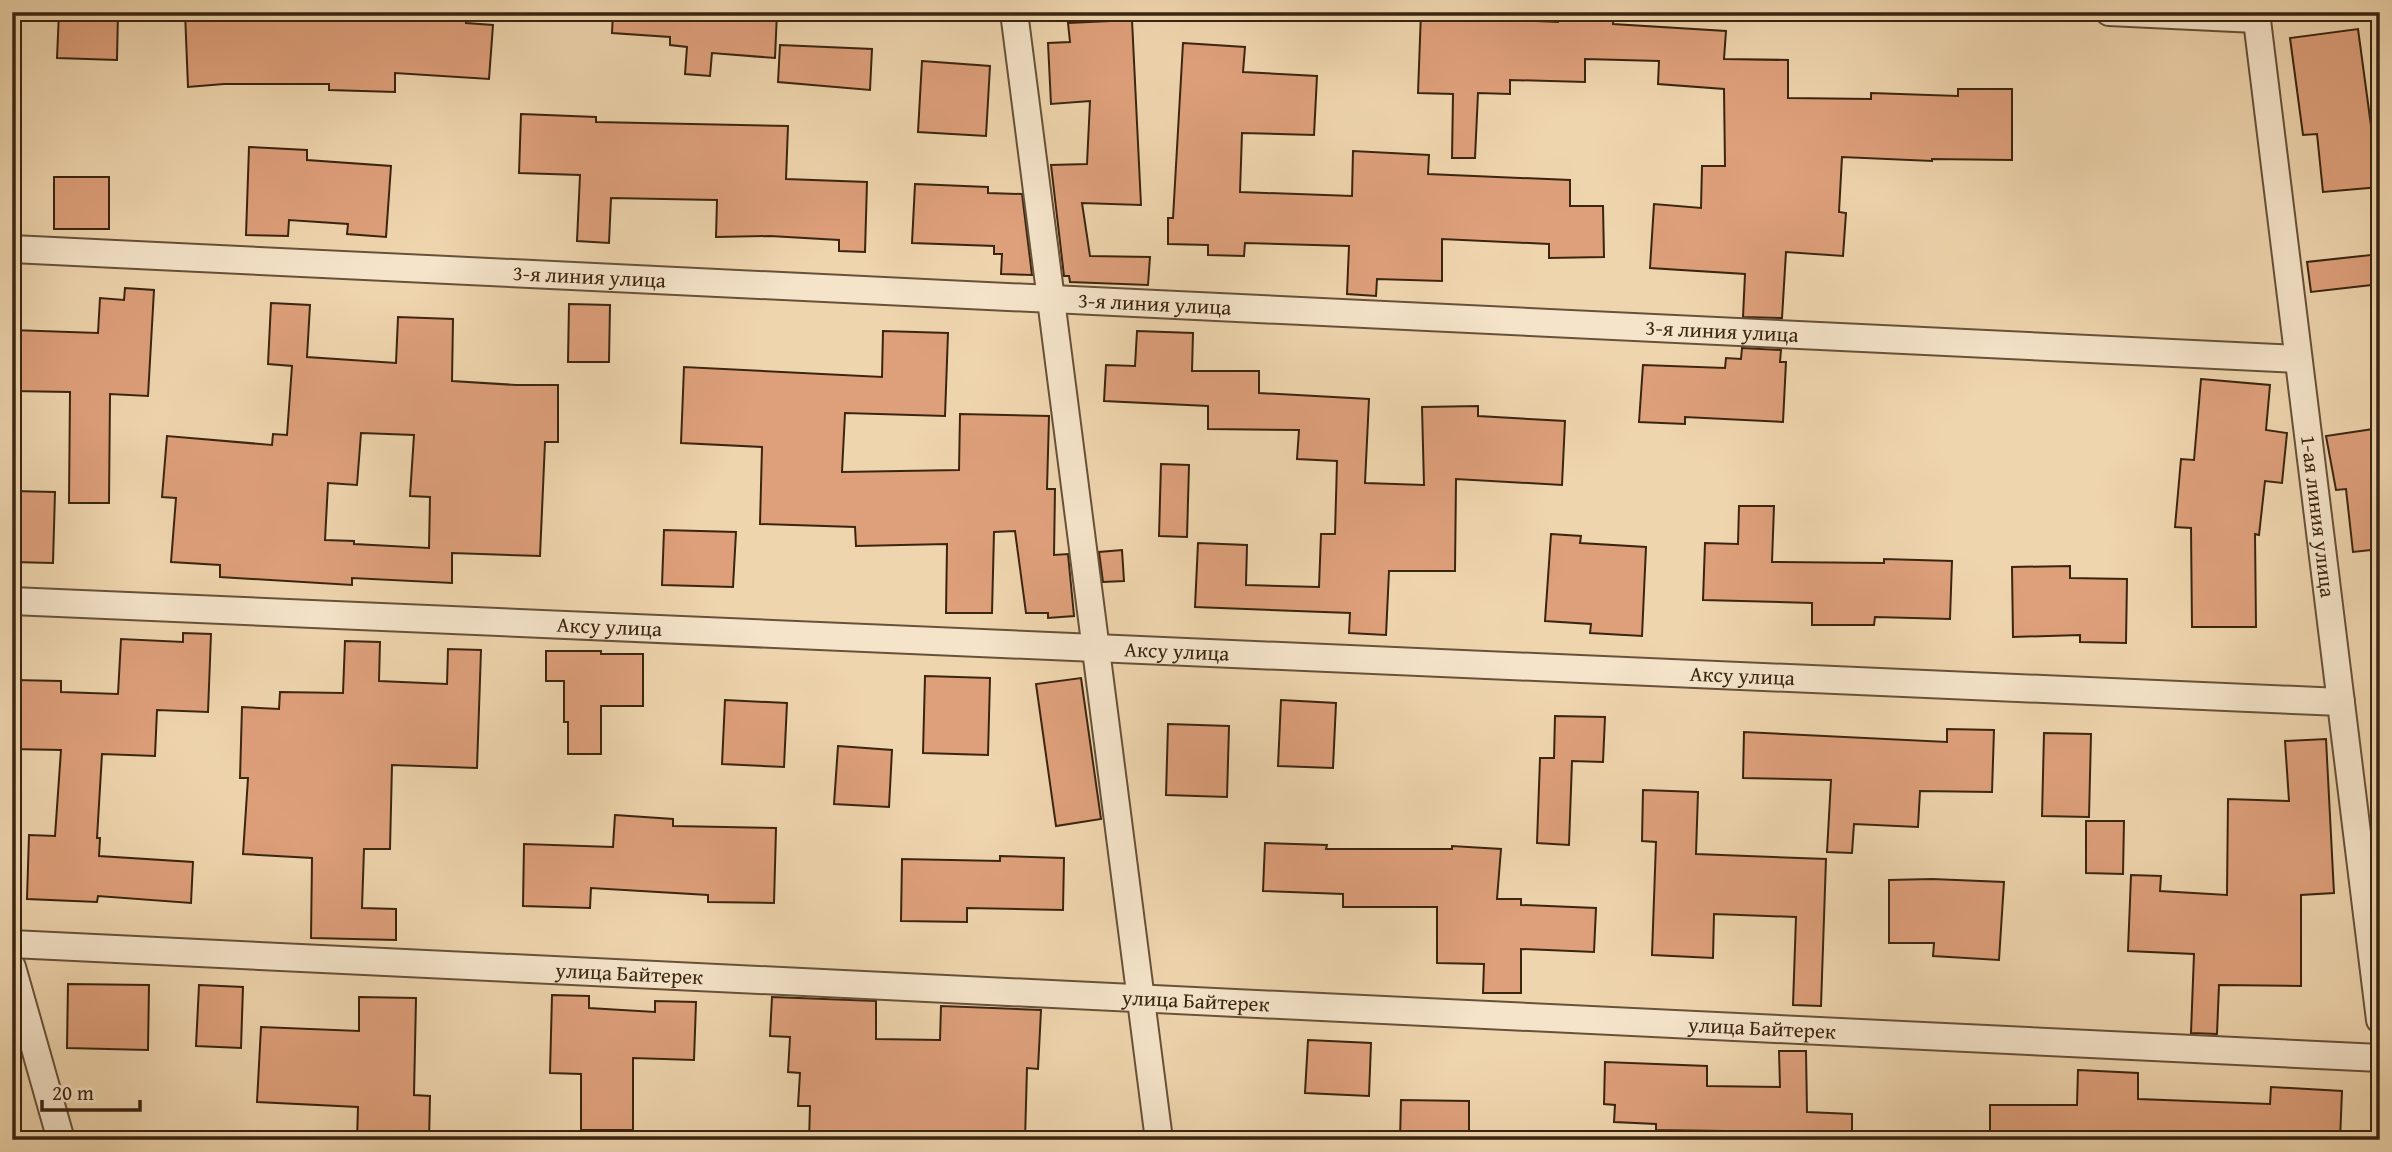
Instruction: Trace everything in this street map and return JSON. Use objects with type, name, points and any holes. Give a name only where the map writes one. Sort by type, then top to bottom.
[{"type":"street","points":[[1014,12],[1159,1140]]},
{"type":"street","points":[[2109,12],[2256,16]]},
{"type":"street","name":"1-ая линия улица","points":[[2256,16],[2380,1020]]},
{"type":"street","name":"3-я линия улица","points":[[12,248],[2298,359]]},
{"type":"street","name":"Аксу улица","points":[[12,601],[2341,702]]},
{"type":"street","name":"улица Байтерек","points":[[12,944],[2380,1058]]},
{"type":"street","points":[[12,967],[61,1140]]},
{"type":"building","points":[[59,12],[118,12],[117,60],[57,58]]},
{"type":"building","points":[[185,12],[222,12],[222,16],[330,16],[330,12],[466,12],[466,23],[493,25],[489,79],[395,73],[395,92],[329,90],[329,84],[224,84],[188,87]]},
{"type":"building","points":[[613,12],[777,12],[775,58],[712,53],[710,76],[685,74],[687,47],[670,45],[670,37],[612,33]]},
{"type":"building","points":[[1421,12],[1484,12],[1484,19],[1558,22],[1559,17],[1587,19],[1587,12],[1614,12],[1613,24],[1726,31],[1724,59],[1788,60],[1788,98],[1871,99],[1871,93],[1958,96],[1958,89],[2012,89],[2012,160],[1932,161],[1842,157],[1839,212],[1846,213],[1843,256],[1786,252],[1782,318],[1743,317],[1745,274],[1650,268],[1654,204],[1701,208],[1702,166],[1725,166],[1724,89],[1658,84],[1659,61],[1585,59],[1585,82],[1510,80],[1510,94],[1478,93],[1475,158],[1452,158],[1453,94],[1418,93]]},
{"type":"building","points":[[1132,20],[1141,205],[1082,203],[1090,256],[1150,257],[1148,285],[1070,282],[1069,276],[1064,276],[1051,165],[1087,164],[1090,101],[1051,104],[1048,43],[1070,42],[1068,23]]},
{"type":"building","points":[[2358,29],[2372,133],[2378,132],[2380,187],[2323,192],[2317,134],[2303,135],[2290,38]]},
{"type":"building","points":[[1183,43],[1245,47],[1243,72],[1317,76],[1314,135],[1242,133],[1240,192],[1352,196],[1353,151],[1429,155],[1428,174],[1570,180],[1570,206],[1603,206],[1604,257],[1549,258],[1549,244],[1442,239],[1442,281],[1377,279],[1376,296],[1347,294],[1349,246],[1245,243],[1244,256],[1208,255],[1208,245],[1168,244],[1168,218],[1173,218]]},
{"type":"building","points":[[780,45],[872,49],[870,90],[778,82]]},
{"type":"building","points":[[922,61],[990,66],[986,136],[918,132]]},
{"type":"building","points":[[521,114],[596,117],[596,122],[788,126],[786,179],[867,182],[865,252],[839,251],[839,240],[770,236],[716,237],[717,200],[611,198],[609,243],[577,241],[580,175],[519,173]]},
{"type":"building","points":[[249,147],[307,150],[307,160],[391,166],[386,237],[347,234],[348,224],[289,220],[288,236],[246,235]]},
{"type":"building","points":[[54,177],[109,177],[109,229],[54,229]]},
{"type":"building","points":[[915,184],[988,187],[988,193],[1022,194],[1032,275],[1001,274],[1002,254],[994,254],[994,246],[912,243]]},
{"type":"building","points":[[2380,254],[2380,284],[2311,292],[2307,262]]},
{"type":"building","points":[[125,288],[154,290],[148,396],[110,394],[109,503],[69,503],[70,392],[12,391],[12,330],[98,333],[100,298],[124,300]]},
{"type":"building","points":[[271,303],[310,305],[307,357],[396,363],[398,317],[453,319],[452,381],[558,385],[558,442],[545,442],[540,556],[452,553],[452,583],[352,578],[352,585],[220,577],[220,565],[171,562],[176,498],[162,497],[167,436],[272,445],[273,434],[287,435],[292,366],[268,364]],"holes":[[[361,433],[414,435],[410,496],[430,497],[429,548],[325,540],[328,483],[357,485]]]},
{"type":"building","points":[[569,304],[610,305],[609,362],[568,362]]},
{"type":"building","points":[[883,331],[948,333],[945,416],[845,413],[842,472],[959,470],[960,414],[1049,416],[1047,489],[1055,489],[1054,555],[1068,554],[1074,616],[1048,618],[1048,613],[1026,613],[1015,531],[994,532],[992,613],[946,613],[947,544],[856,546],[855,527],[760,524],[762,447],[681,443],[684,367],[882,377]]},
{"type":"building","points":[[1137,331],[1193,333],[1192,371],[1259,371],[1259,393],[1369,399],[1365,483],[1424,485],[1422,407],[1478,406],[1478,416],[1565,421],[1562,485],[1456,479],[1455,571],[1389,571],[1386,635],[1349,633],[1350,613],[1195,607],[1198,543],[1247,545],[1246,585],[1319,587],[1321,534],[1335,534],[1337,461],[1297,459],[1299,430],[1208,429],[1208,406],[1104,401],[1106,365],[1135,366]]},
{"type":"building","points":[[1742,348],[1781,350],[1780,362],[1786,362],[1783,422],[1685,417],[1685,424],[1639,422],[1643,365],[1725,368],[1726,358],[1741,359]]},
{"type":"building","points":[[2201,379],[2270,385],[2266,430],[2287,433],[2282,483],[2265,481],[2259,535],[2255,534],[2256,627],[2192,627],[2191,528],[2175,527],[2181,459],[2194,460]]},
{"type":"building","points":[[2380,428],[2380,549],[2353,552],[2346,489],[2336,490],[2326,436]]},
{"type":"building","points":[[1161,464],[1189,465],[1187,537],[1159,536]]},
{"type":"building","points":[[12,491],[55,492],[53,563],[12,562]]},
{"type":"building","points":[[1739,506],[1774,506],[1772,562],[1884,563],[1884,559],[1952,561],[1950,619],[1875,617],[1874,625],[1812,625],[1812,603],[1703,600],[1705,543],[1738,544]]},
{"type":"building","points":[[664,530],[736,532],[733,587],[662,585]]},
{"type":"building","points":[[1551,534],[1581,536],[1580,543],[1646,547],[1642,636],[1590,633],[1591,624],[1545,621]]},
{"type":"building","points":[[1122,550],[1124,581],[1103,582],[1099,552]]},
{"type":"building","points":[[2070,566],[2070,578],[2127,579],[2126,643],[2080,642],[2080,635],[2013,637],[2012,567]]},
{"type":"building","points":[[183,633],[211,634],[208,712],[157,710],[155,756],[102,754],[97,838],[100,838],[99,856],[193,862],[191,903],[98,896],[97,902],[27,899],[29,835],[55,836],[61,750],[12,749],[14,680],[61,681],[61,692],[118,694],[121,639],[183,642]]},
{"type":"building","points":[[345,641],[380,642],[379,681],[447,684],[448,649],[481,650],[477,768],[392,765],[390,849],[364,849],[362,908],[396,909],[396,940],[311,938],[312,858],[243,854],[248,778],[240,778],[242,707],[279,709],[280,692],[343,693]]},
{"type":"building","points":[[546,651],[643,654],[643,706],[601,706],[601,754],[568,754],[568,722],[564,722],[564,681],[546,681]]},
{"type":"building","points":[[925,676],[990,678],[988,755],[923,753]]},
{"type":"building","points":[[1081,678],[1101,819],[1056,826],[1036,684]]},
{"type":"building","points":[[725,700],[787,703],[784,767],[722,764]]},
{"type":"building","points":[[1281,700],[1336,703],[1333,768],[1278,766]]},
{"type":"building","points":[[1555,716],[1605,717],[1603,762],[1572,761],[1569,845],[1537,843],[1540,758],[1554,758]]},
{"type":"building","points":[[1168,724],[1229,726],[1227,797],[1166,795]]},
{"type":"building","points":[[1947,729],[1994,730],[1992,792],[1920,791],[1918,827],[1854,824],[1852,853],[1827,852],[1831,780],[1743,778],[1744,732],[1947,742]]},
{"type":"building","points":[[2044,733],[2091,734],[2089,817],[2042,816]]},
{"type":"building","points":[[2326,739],[2334,893],[2301,895],[2301,986],[2219,985],[2217,1034],[2191,1033],[2194,954],[2128,951],[2131,875],[2161,876],[2160,891],[2227,895],[2228,799],[2289,801],[2285,741]]},
{"type":"building","points":[[838,746],[892,750],[889,807],[834,804]]},
{"type":"building","points":[[1643,790],[1698,792],[1696,854],[1826,859],[1821,1006],[1793,1005],[1796,917],[1714,914],[1713,958],[1652,955],[1656,842],[1642,841]]},
{"type":"building","points":[[615,815],[673,819],[673,826],[776,828],[774,903],[708,902],[708,895],[591,888],[590,908],[523,906],[524,844],[613,847]]},
{"type":"building","points":[[2086,821],[2124,821],[2123,874],[2086,873]]},
{"type":"building","points":[[1265,843],[1327,845],[1326,849],[1452,849],[1452,846],[1501,849],[1497,899],[1521,899],[1521,905],[1596,908],[1594,952],[1521,949],[1521,993],[1483,993],[1484,964],[1437,963],[1437,907],[1343,907],[1343,894],[1263,891]]},
{"type":"building","points":[[1000,856],[1064,858],[1063,910],[967,908],[967,922],[901,921],[902,859],[1000,861]]},
{"type":"building","points":[[1889,880],[2004,882],[1999,960],[1933,956],[1934,943],[1889,943]]},
{"type":"building","points":[[68,984],[149,985],[148,1050],[67,1048]]},
{"type":"building","points":[[199,985],[243,987],[241,1048],[196,1046]]},
{"type":"building","points":[[552,995],[589,996],[589,1008],[655,1012],[655,1001],[696,1002],[694,1060],[633,1058],[633,1130],[581,1130],[581,1074],[550,1073]]},
{"type":"building","points":[[359,997],[416,998],[414,1095],[430,1096],[429,1140],[357,1140],[358,1107],[257,1102],[261,1027],[359,1031]]},
{"type":"building","points":[[772,997],[876,1001],[876,1039],[940,1040],[941,1006],[1041,1010],[1038,1069],[1027,1068],[1025,1140],[968,1140],[968,1133],[837,1131],[837,1140],[809,1140],[810,1106],[798,1106],[800,1073],[788,1072],[790,1037],[770,1036]]},
{"type":"building","points":[[1308,1040],[1371,1043],[1369,1096],[1305,1093]]},
{"type":"building","points":[[1779,1051],[1806,1051],[1807,1112],[1852,1114],[1852,1140],[1801,1140],[1802,1132],[1656,1130],[1656,1124],[1614,1122],[1615,1105],[1604,1104],[1605,1062],[1707,1066],[1707,1086],[1780,1087]]},
{"type":"building","points":[[2078,1070],[2138,1073],[2138,1099],[2270,1104],[2271,1087],[2342,1091],[2340,1140],[2232,1135],[2232,1140],[1990,1140],[1990,1105],[2077,1105]]},
{"type":"building","points":[[1401,1100],[1469,1101],[1469,1140],[1400,1140]]}]
